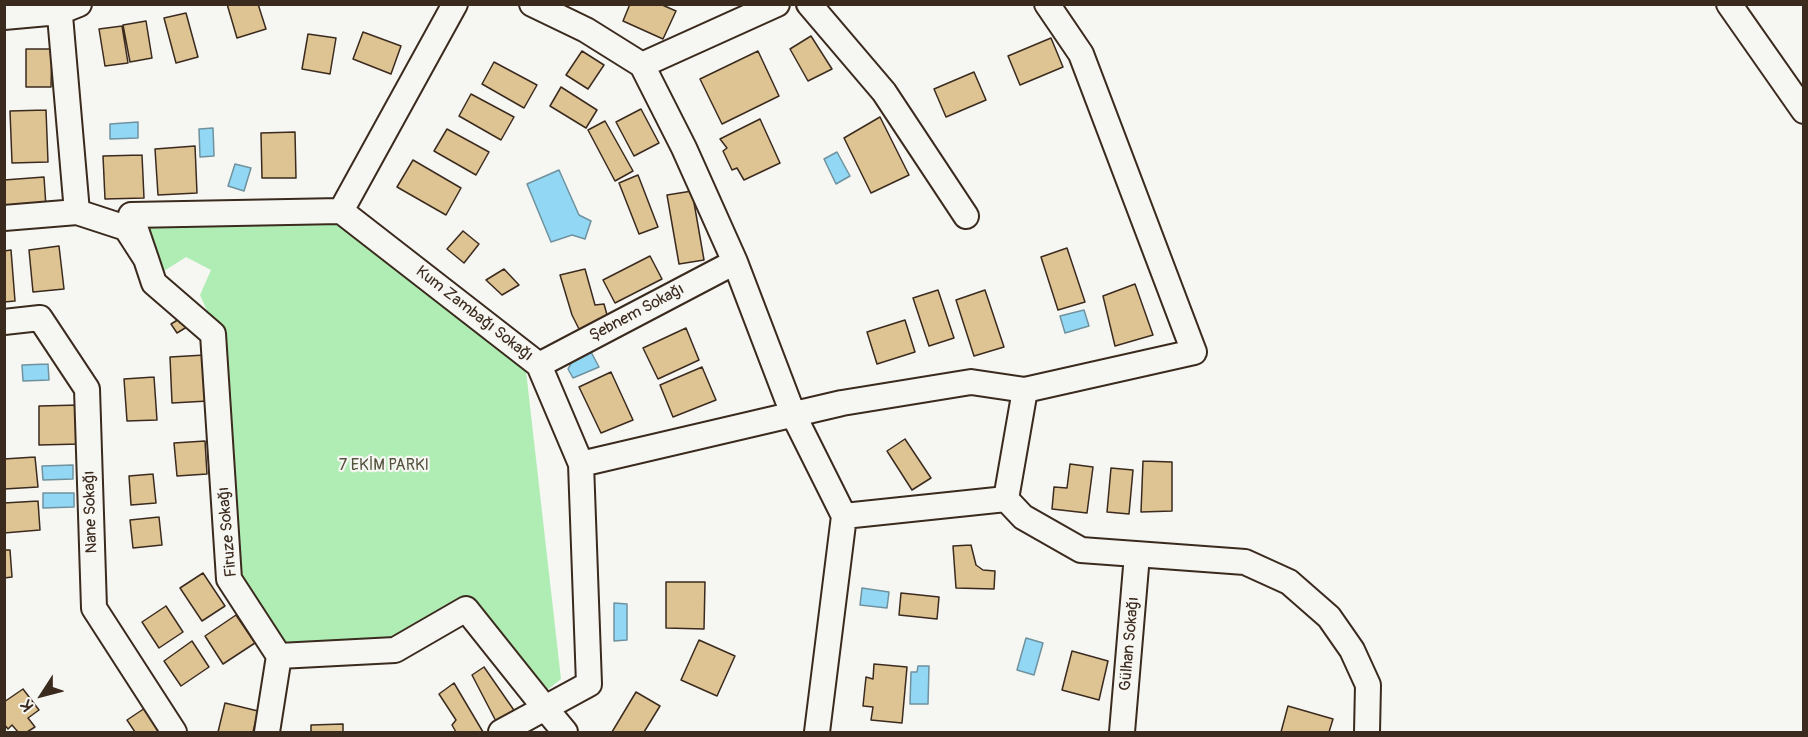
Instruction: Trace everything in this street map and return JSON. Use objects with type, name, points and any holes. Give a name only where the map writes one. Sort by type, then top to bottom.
[{"type":"street","points":[[146,259],[131,214],[341,211],[455,4]]},
{"type":"street","points":[[532,4],[586,30],[642,65],[684,148],[735,262],[794,414],[844,516],[817,732]]},
{"type":"street","points":[[642,65],[777,4]]},
{"type":"street","points":[[809,4],[884,92],[966,216]]},
{"type":"street","points":[[581,464],[842,402],[971,382],[1025,390],[1194,352],[1081,54],[1047,4]]},
{"type":"street","points":[[1730,4],[1803,111]]},
{"type":"street","points":[[4,17],[65,7],[77,212]]},
{"type":"street","name":"Kum Zambağı Sokağı","points":[[341,211],[539,365],[581,464],[589,684],[545,708]]},
{"type":"street","name":"Firuze Sokağı","points":[[4,218],[77,212],[126,228],[146,259],[154,283],[213,334],[229,579],[279,656]]},
{"type":"street","name":"Şebnem Sokağı","points":[[539,365],[735,262]]},
{"type":"street","name":"Nane Sokağı","points":[[4,322],[40,318],[87,388],[94,608],[174,732]]},
{"type":"street","points":[[1006,499],[1025,390]]},
{"type":"street","points":[[844,516],[1006,499]]},
{"type":"street","points":[[1006,499],[1023,516],[1081,550],[1245,562],[1289,582],[1329,616],[1352,650],[1368,686],[1367,732]]},
{"type":"street","name":"Gülhan Sokağı","points":[[1122,732],[1137,555]]},
{"type":"street","points":[[267,732],[279,656],[395,650],[466,609],[565,732]]},
{"type":"street","points":[[501,732],[545,708]]},
{"type":"green space","name":"7 EKİM PARKI","points":[[338,218],[526,371],[561,679],[546,691],[467,595],[389,642],[284,645],[241,577],[222,344],[200,295],[211,270],[186,257],[164,271],[145,250],[140,223]]},
{"type":"water","points":[[138,122],[138,138],[110,139],[110,124]]},
{"type":"water","points":[[213,128],[214,156],[200,157],[199,129]]},
{"type":"water","points":[[837,152],[850,176],[836,184],[824,159]]},
{"type":"water","points":[[235,164],[251,168],[244,191],[228,186]]},
{"type":"water","points":[[559,170],[579,215],[591,221],[585,239],[572,235],[551,242],[527,184]]},
{"type":"water","points":[[1084,310],[1089,326],[1065,333],[1060,316]]},
{"type":"water","points":[[591,352],[599,367],[573,378],[568,369],[573,360]]},
{"type":"water","points":[[48,364],[49,380],[23,381],[22,365]]},
{"type":"water","points":[[73,465],[73,479],[43,480],[42,466]]},
{"type":"water","points":[[43,493],[74,493],[74,507],[43,508]]},
{"type":"water","points":[[862,588],[889,592],[887,608],[860,605]]},
{"type":"water","points":[[614,603],[627,604],[627,640],[614,641]]},
{"type":"water","points":[[1026,638],[1043,643],[1034,675],[1017,670]]},
{"type":"water","points":[[918,666],[929,666],[928,704],[910,704],[911,672],[917,672]]},
{"type":"building","points":[[227,4],[258,4],[266,29],[237,38]]},
{"type":"building","points":[[630,4],[660,4],[676,11],[663,39],[623,21]]},
{"type":"building","points":[[186,13],[198,57],[176,63],[164,18]]},
{"type":"building","points":[[146,21],[152,58],[130,62],[123,25]]},
{"type":"building","points":[[122,26],[128,63],[105,66],[99,29]]},
{"type":"building","points":[[363,32],[401,46],[391,74],[353,59]]},
{"type":"building","points":[[308,34],[336,38],[330,74],[302,69]]},
{"type":"building","points":[[811,36],[832,69],[808,81],[790,49]]},
{"type":"building","points":[[1051,38],[1063,67],[1020,85],[1008,56]]},
{"type":"building","points":[[26,49],[52,49],[51,87],[26,87]]},
{"type":"building","points":[[582,51],[604,65],[588,89],[566,75]]},
{"type":"building","points":[[758,51],[779,96],[722,124],[700,79]]},
{"type":"building","points":[[494,62],[537,85],[524,108],[482,84]]},
{"type":"building","points":[[974,72],[986,100],[946,117],[934,89]]},
{"type":"building","points":[[561,87],[597,110],[586,128],[550,106]]},
{"type":"building","points":[[471,94],[514,117],[501,140],[459,116]]},
{"type":"building","points":[[641,109],[659,143],[634,156],[616,122]]},
{"type":"building","points":[[46,110],[48,162],[12,163],[10,111]]},
{"type":"building","points":[[880,117],[909,175],[871,193],[844,138]]},
{"type":"building","points":[[760,119],[780,163],[744,180],[737,168],[732,170],[723,151],[727,148],[720,139]]},
{"type":"building","points":[[605,121],[633,171],[615,181],[588,130]]},
{"type":"building","points":[[447,129],[489,152],[476,175],[434,151]]},
{"type":"building","points":[[295,132],[296,178],[262,178],[261,133]]},
{"type":"building","points":[[195,146],[197,193],[158,195],[155,149]]},
{"type":"building","points":[[142,155],[144,198],[105,199],[103,156]]},
{"type":"building","points":[[413,160],[461,188],[446,215],[397,187]]},
{"type":"building","points":[[638,175],[658,227],[639,234],[619,183]]},
{"type":"building","points":[[44,177],[46,207],[4,210],[4,180]]},
{"type":"building","points":[[692,191],[704,260],[679,264],[667,195]]},
{"type":"building","points":[[463,231],[479,244],[464,263],[447,249]]},
{"type":"building","points":[[59,246],[64,289],[33,292],[29,250]]},
{"type":"building","points":[[1067,248],[1085,302],[1058,310],[1041,257]]},
{"type":"building","points":[[11,250],[15,301],[4,302],[4,251]]},
{"type":"building","points":[[650,256],[662,279],[615,303],[603,280]]},
{"type":"building","points":[[504,269],[519,285],[502,295],[486,280]]},
{"type":"building","points":[[585,269],[595,305],[604,304],[609,322],[580,331],[572,315],[560,275]]},
{"type":"building","points":[[1135,284],[1153,335],[1115,346],[1103,296]]},
{"type":"building","points":[[938,290],[954,338],[929,346],[913,298]]},
{"type":"building","points":[[985,290],[1004,347],[974,356],[956,300]]},
{"type":"building","points":[[184,316],[190,325],[177,333],[171,324]]},
{"type":"building","points":[[905,320],[915,352],[877,364],[867,332]]},
{"type":"building","points":[[686,328],[699,360],[658,379],[643,348]]},
{"type":"building","points":[[205,355],[208,401],[172,403],[170,357]]},
{"type":"building","points":[[702,367],[716,400],[673,417],[660,385]]},
{"type":"building","points":[[611,372],[633,420],[601,433],[579,387]]},
{"type":"building","points":[[154,377],[157,420],[127,421],[124,379]]},
{"type":"building","points":[[80,405],[80,444],[39,445],[39,406]]},
{"type":"building","points":[[905,439],[931,478],[912,490],[887,451]]},
{"type":"building","points":[[205,441],[207,474],[177,476],[174,443]]},
{"type":"building","points":[[35,457],[38,487],[4,489],[4,459]]},
{"type":"building","points":[[1143,461],[1172,462],[1172,511],[1141,512]]},
{"type":"building","points":[[1070,464],[1093,467],[1087,513],[1052,509],[1054,487],[1067,488]]},
{"type":"building","points":[[1111,468],[1133,470],[1129,514],[1107,512]]},
{"type":"building","points":[[153,474],[156,503],[131,505],[129,476]]},
{"type":"building","points":[[38,501],[40,530],[4,533],[4,503]]},
{"type":"building","points":[[159,517],[162,545],[133,548],[130,520]]},
{"type":"building","points":[[971,545],[976,565],[983,570],[995,571],[994,589],[956,588],[953,546]]},
{"type":"building","points":[[4,550],[10,550],[12,577],[4,578]]},
{"type":"building","points":[[203,573],[225,606],[202,621],[180,588]]},
{"type":"building","points":[[666,582],[705,582],[704,629],[666,628]]},
{"type":"building","points":[[901,593],[939,597],[937,619],[899,615]]},
{"type":"building","points":[[166,606],[183,632],[159,648],[142,622]]},
{"type":"building","points":[[236,615],[255,643],[223,664],[205,636]]},
{"type":"building","points":[[699,640],[735,656],[717,696],[681,680]]},
{"type":"building","points":[[192,641],[209,667],[181,686],[164,661]]},
{"type":"building","points":[[1072,651],[1108,661],[1099,700],[1062,690]]},
{"type":"building","points":[[874,664],[907,667],[902,723],[871,720],[873,707],[863,706],[866,677],[873,679]]},
{"type":"building","points":[[484,667],[518,716],[499,727],[472,675]]},
{"type":"building","points":[[454,683],[483,732],[456,732],[452,725],[456,720],[439,694]]},
{"type":"building","points":[[23,689],[39,710],[28,718],[35,727],[27,732],[18,732],[12,725],[8,729],[4,724],[4,702]]},
{"type":"building","points":[[636,692],[660,706],[644,732],[612,732]]},
{"type":"building","points":[[225,703],[258,711],[253,732],[218,732]]},
{"type":"building","points":[[1288,706],[1333,719],[1329,732],[1281,732]]},
{"type":"building","points":[[145,708],[168,732],[135,732],[127,720]]},
{"type":"building","points":[[343,724],[343,732],[311,732],[311,725]]}]
